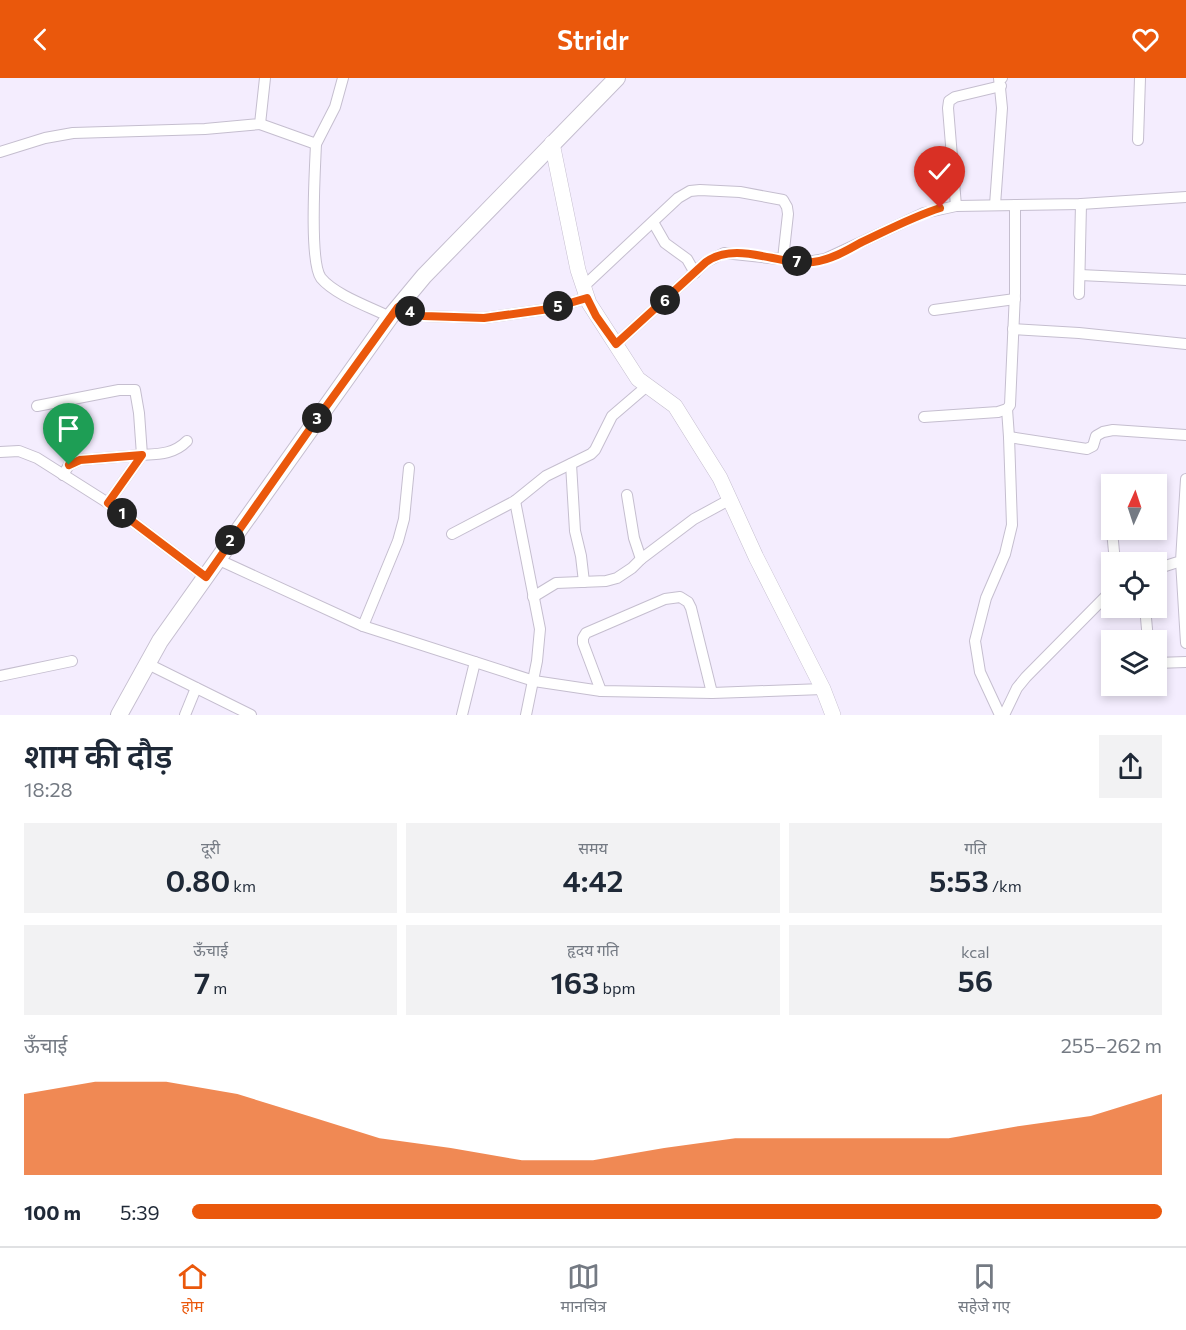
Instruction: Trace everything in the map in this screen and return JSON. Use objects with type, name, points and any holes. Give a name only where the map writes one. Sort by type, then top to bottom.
[{"type":"main road","points":[[119,715],[160,641],[394,312],[424,276],[617,78]]},
{"type":"main road","points":[[552,143],[585,293],[596,316],[638,379],[675,406],[720,478],[770,585],[823,689],[833,715]]},
{"type":"street","points":[[260,124],[265,78]]},
{"type":"street","points":[[343,78],[335,107],[316,144],[315,251],[318,273],[328,285],[340,293],[394,312],[424,316],[484,318],[549,309],[585,293],[653,222],[678,198],[690,191],[740,192],[779,198],[785,202],[787,207],[783,259]]},
{"type":"street","points":[[1138,140],[1140,78]]},
{"type":"street","points":[[957,206],[948,104],[955,97],[1001,82],[1002,108],[995,205]]},
{"type":"street","points":[[0,152],[45,138],[73,133],[205,129],[260,124],[316,144]]},
{"type":"street","points":[[616,344],[713,257],[724,253],[807,262],[825,259],[924,213],[957,206],[1081,204],[1186,197]]},
{"type":"street","points":[[1079,294],[1081,204]]},
{"type":"street","points":[[1002,715],[980,672],[975,641],[986,598],[1010,538],[1012,518],[1006,409],[1011,399],[1015,299],[1015,205]]},
{"type":"street","points":[[653,222],[665,243],[687,258],[695,273]]},
{"type":"street","points":[[1080,275],[1186,280]]},
{"type":"street","points":[[934,310],[1015,299]]},
{"type":"street","points":[[1014,329],[1186,344]]},
{"type":"street","points":[[452,534],[515,501],[546,476],[595,450],[612,416],[647,386]]},
{"type":"street","points":[[38,406],[132,389],[137,396],[140,413],[142,455],[108,503]]},
{"type":"street","points":[[924,417],[998,412],[1006,409]]},
{"type":"street","points":[[1009,437],[1087,449],[1092,446],[1096,436],[1108,430],[1186,435]]},
{"type":"street","points":[[63,475],[69,465],[80,460],[164,454],[181,447],[188,441]]},
{"type":"street","points":[[0,452],[19,451],[28,454],[63,475],[108,503],[206,577]]},
{"type":"street","points":[[571,464],[574,531],[581,555],[584,582]]},
{"type":"street","points":[[363,626],[398,541],[404,519],[409,468]]},
{"type":"street","points":[[1186,479],[1181,561],[1186,643]]},
{"type":"street","points":[[627,495],[634,538],[641,559]]},
{"type":"street","points":[[533,597],[552,584],[616,578],[694,519],[729,500]]},
{"type":"street","points":[[515,501],[539,620],[540,639],[526,715]]},
{"type":"street","points":[[217,559],[363,626],[534,681],[601,691],[712,693],[823,689]]},
{"type":"street","points":[[1167,565],[1181,561]]},
{"type":"street","points":[[601,691],[583,643],[586,633],[675,597],[684,599],[691,608],[712,693]]},
{"type":"street","points":[[1002,715],[1026,677],[1101,601]]},
{"type":"street","points":[[1146,618],[1147,630]]},
{"type":"street","points":[[0,676],[72,661]]},
{"type":"street","points":[[462,715],[475,662]]},
{"type":"street","points":[[1167,663],[1186,662]]},
{"type":"street","points":[[148,664],[251,715]]},
{"type":"street","points":[[185,715],[196,688]]},
{"type":"route","points":[[69,465],[80,460],[142,455],[108,503],[206,577],[398,307],[424,316],[484,318],[549,309],[587,298],[596,316],[616,344],[706,262],[719,254],[814,262],[838,254],[924,213],[940,208]]}]
